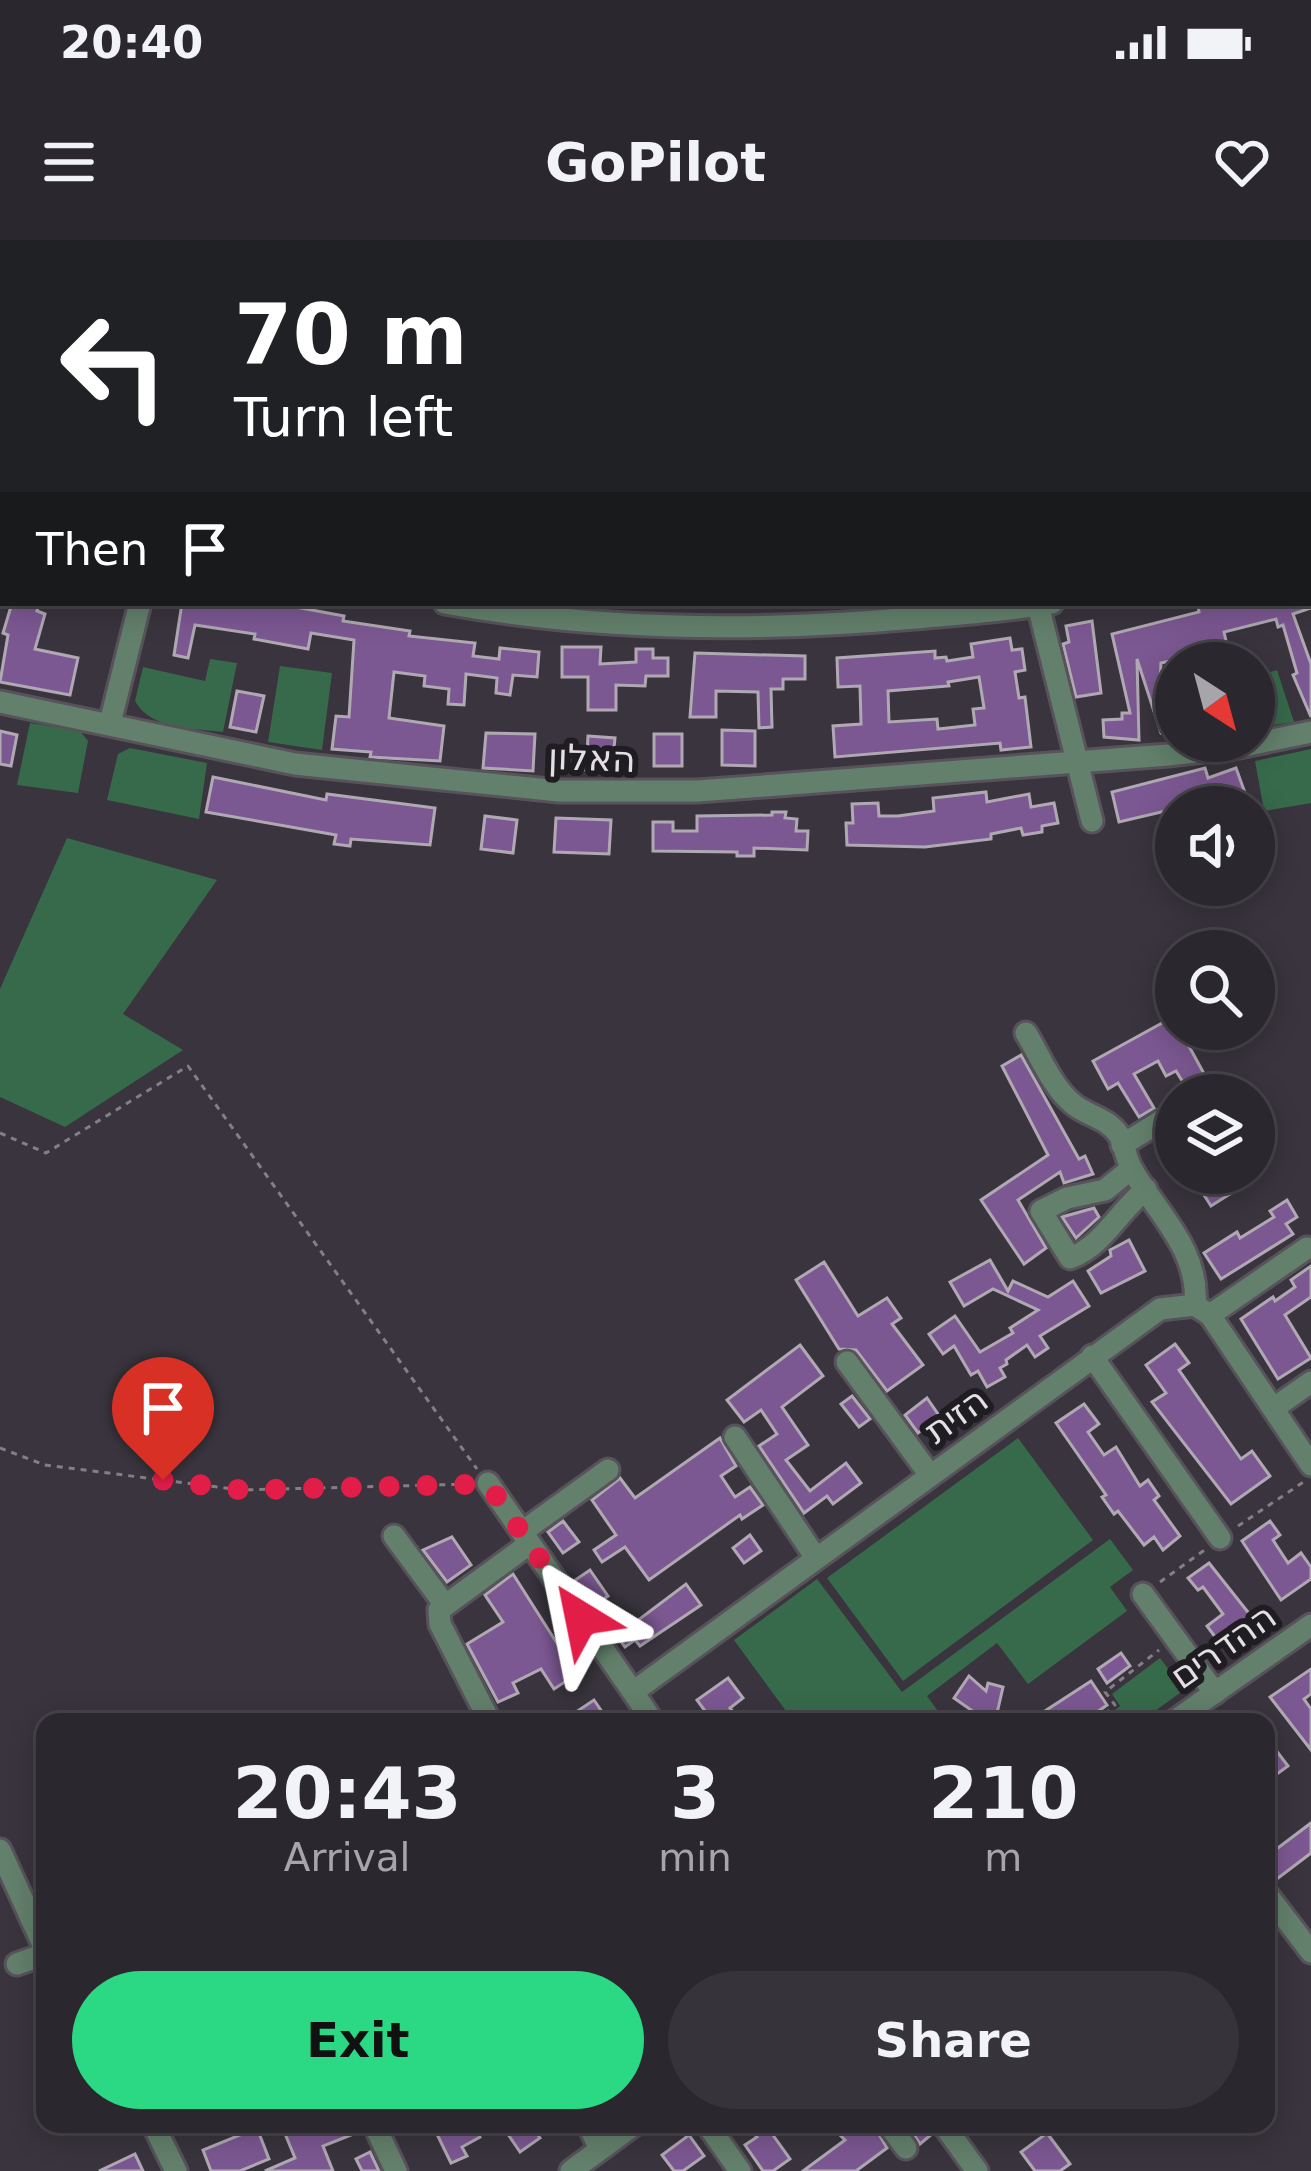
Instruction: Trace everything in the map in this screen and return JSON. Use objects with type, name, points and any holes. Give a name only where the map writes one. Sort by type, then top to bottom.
[{"type":"street","points":[[110,723],[139,606]]},
{"type":"street","points":[[465,606],[537,617],[640,614],[792,626],[1022,606]]},
{"type":"street","points":[[1045,606],[1092,821]]},
{"type":"street","name":"האלון","points":[[0,702],[317,768],[486,786],[627,794],[832,782],[1239,747],[1311,732]]},
{"type":"street","points":[[1026,1033],[1060,1090],[1076,1108],[1107,1123],[1122,1145],[1131,1168],[1183,1248],[1202,1310],[1311,1466]]},
{"type":"street","points":[[1122,1145],[1155,1125]]},
{"type":"street","points":[[1131,1168],[1105,1190],[1066,1198],[1041,1211],[1070,1258],[1089,1251],[1118,1212],[1145,1189]]},
{"type":"street","name":"הזית","points":[[633,1692],[1160,1309],[1202,1310],[1307,1248]]},
{"type":"street","points":[[1092,1356],[1220,1538]]},
{"type":"street","points":[[847,1362],[930,1475]]},
{"type":"street","points":[[1274,1408],[1311,1382]]},
{"type":"street","points":[[734,1437],[816,1558]]},
{"type":"street","points":[[485,1713],[440,1624],[439,1610],[608,1470]]},
{"type":"street","points":[[488,1484],[647,1713]]},
{"type":"street","points":[[394,1536],[445,1605]]},
{"type":"street","points":[[1143,1594],[1214,1693]]},
{"type":"street","name":"ההדרים","points":[[1186,1713],[1311,1625]]},
{"type":"street","points":[[0,1850],[36,1932]]},
{"type":"street","points":[[1275,1905],[1311,1952]]},
{"type":"street","points":[[17,1964],[36,1956]]},
{"type":"street","points":[[157,2133],[176,2171]]},
{"type":"street","points":[[378,2133],[396,2171]]},
{"type":"street","points":[[592,2133],[600,2150]]},
{"type":"street","points":[[571,2171],[623,2133]]},
{"type":"street","points":[[713,2133],[740,2171]]},
{"type":"street","points":[[895,2133],[906,2148]]},
{"type":"street","points":[[950,2133],[977,2171]]},
{"type":"path","points":[[0,1133],[46,1153],[188,1066],[488,1484]]},
{"type":"path","points":[[0,1448],[44,1465],[242,1490],[488,1484]]},
{"type":"path","points":[[1106,1713],[1115,1705],[1105,1692],[1175,1638]]},
{"type":"green space","points":[[210,659],[237,663],[223,732],[162,722],[135,701],[143,667],[205,681]]},
{"type":"green space","points":[[280,666],[332,673],[322,750],[268,742]]},
{"type":"green space","points":[[1277,670],[1294,722],[1275,725]]},
{"type":"green space","points":[[30,723],[80,731],[88,741],[78,793],[17,785]]},
{"type":"green space","points":[[130,748],[207,763],[199,819],[107,800],[118,754]]},
{"type":"green space","points":[[1311,749],[1311,803],[1275,809],[1275,786],[1260,786],[1255,762],[1275,762],[1275,757]]},
{"type":"green space","points":[[67,838],[217,880],[123,1014],[183,1050],[65,1127],[0,1097],[0,989]]},
{"type":"green space","points":[[1018,1438],[1093,1540],[903,1681],[827,1578]]},
{"type":"green space","points":[[1110,1539],[1133,1570],[1110,1587],[1127,1611],[1028,1684],[997,1643],[927,1696],[939,1713],[787,1713],[734,1640],[817,1579],[902,1692]]},
{"type":"green space","points":[[1160,1658],[1184,1690],[1152,1713],[1111,1713],[1120,1706],[1112,1694]]},
{"type":"building","points":[[11,606],[38,606],[37,611],[45,614],[35,649],[78,658],[70,695],[0,682],[8,635],[3,633]]},
{"type":"building","points":[[182,606],[290,606],[344,616],[343,621],[410,631],[409,636],[475,643],[473,656],[499,659],[500,648],[539,652],[537,677],[513,675],[510,695],[496,693],[497,678],[466,674],[464,705],[448,704],[449,689],[424,686],[425,676],[394,672],[389,718],[444,726],[440,761],[370,757],[371,752],[332,749],[336,716],[349,717],[354,640],[311,633],[308,649],[254,639],[255,634],[195,625],[188,658],[174,655]]},
{"type":"building","points":[[1198,606],[1311,606],[1293,614],[1311,664],[1311,717],[1293,675],[1297,673],[1283,625],[1278,627],[1276,619],[1224,632],[1226,642],[1155,642],[1155,714],[1137,659],[1139,740],[1104,737],[1103,720],[1122,719],[1122,713],[1130,713],[1112,634],[1199,612]]},
{"type":"building","points":[[1092,621],[1101,693],[1076,697],[1063,644],[1069,642],[1066,626]]},
{"type":"building","points":[[1010,638],[1012,650],[1022,649],[1025,670],[1015,672],[1019,698],[1025,697],[1031,747],[1001,750],[1000,743],[835,757],[833,726],[861,724],[860,686],[838,687],[837,658],[935,651],[935,658],[946,657],[947,661],[973,657],[971,644]],"holes":[[[979,677],[984,708],[973,709],[975,725],[938,729],[937,719],[889,722],[888,691],[949,686],[948,682]]]},
{"type":"building","points":[[562,647],[601,647],[600,664],[636,662],[636,649],[653,649],[653,658],[668,658],[668,676],[646,676],[645,686],[616,685],[616,710],[588,710],[588,677],[562,677]]},
{"type":"building","points":[[695,653],[805,656],[805,679],[783,679],[783,689],[771,689],[772,727],[759,728],[758,692],[716,691],[716,717],[690,717]]},
{"type":"building","points":[[237,691],[264,696],[256,732],[230,727]]},
{"type":"building","points":[[722,730],[755,731],[755,766],[722,765]]},
{"type":"building","points":[[0,731],[17,735],[11,766],[0,764]]},
{"type":"building","points":[[486,733],[535,734],[533,771],[483,768]]},
{"type":"building","points":[[654,734],[682,734],[682,766],[654,766]]},
{"type":"building","points":[[588,736],[615,738],[612,772],[586,770]]},
{"type":"building","points":[[1205,768],[1208,778],[1236,768],[1242,786],[1155,786],[1155,814],[1119,822],[1112,792]]},
{"type":"building","points":[[213,777],[326,800],[327,794],[435,808],[430,845],[351,839],[350,846],[334,844],[336,835],[206,812]]},
{"type":"building","points":[[986,792],[987,802],[1029,794],[1031,807],[1054,803],[1058,823],[1042,826],[1042,832],[1023,835],[1021,828],[991,834],[991,839],[925,847],[847,845],[846,823],[853,823],[852,804],[878,803],[879,816],[898,816],[934,811],[933,798]]},
{"type":"building","points":[[786,812],[785,818],[797,819],[796,831],[808,831],[807,850],[754,848],[754,856],[653,851],[653,822],[673,822],[673,831],[697,831],[697,816]]},
{"type":"building","points":[[485,816],[517,820],[513,853],[481,849]]},
{"type":"building","points":[[556,818],[611,820],[609,854],[554,852]]},
{"type":"building","points":[[1155,1027],[1155,1050],[1191,1050],[1204,1074],[1165,1074],[1158,1061],[1134,1074],[1154,1108],[1139,1117],[1118,1083],[1108,1089],[1093,1061]]},
{"type":"building","points":[[1021,1055],[1079,1159],[1085,1156],[1093,1174],[1064,1183],[1060,1172],[1018,1200],[1046,1248],[1024,1264],[981,1200],[1048,1155],[1002,1066]]},
{"type":"building","points":[[1203,1194],[1230,1194],[1211,1206]]},
{"type":"building","points":[[1287,1200],[1297,1217],[1286,1224],[1293,1234],[1221,1279],[1204,1253],[1274,1217],[1270,1211]]},
{"type":"building","points":[[1094,1208],[1099,1217],[1076,1238],[1062,1217]]},
{"type":"building","points":[[1129,1240],[1145,1271],[1101,1293],[1088,1271]]},
{"type":"building","points":[[990,1260],[1008,1291],[1013,1281],[1048,1297],[1073,1281],[1089,1306],[1040,1336],[1048,1348],[1035,1357],[1027,1345],[1006,1360],[1000,1368],[1005,1377],[987,1387],[978,1371],[971,1375],[954,1346],[943,1354],[929,1334],[955,1316],[980,1352],[1013,1333],[1010,1328],[1038,1310],[993,1289],[964,1306],[950,1282]]},
{"type":"building","points":[[824,1262],[858,1316],[887,1298],[901,1318],[892,1324],[923,1365],[887,1391],[856,1350],[839,1349],[796,1280]]},
{"type":"building","points":[[1311,1266],[1311,1297],[1285,1315],[1311,1358],[1278,1379],[1241,1319],[1295,1287],[1291,1280]]},
{"type":"building","points":[[1175,1344],[1189,1363],[1179,1370],[1241,1459],[1252,1451],[1270,1476],[1231,1504],[1152,1402],[1166,1393],[1146,1365]]},
{"type":"building","points":[[800,1345],[823,1376],[782,1407],[808,1445],[786,1460],[810,1491],[846,1463],[861,1483],[833,1504],[827,1496],[804,1513],[759,1446],[777,1434],[761,1410],[744,1422],[727,1400]]},
{"type":"building","points":[[852,1396],[870,1419],[859,1427],[841,1404]]},
{"type":"building","points":[[927,1398],[940,1417],[918,1433],[905,1415]]},
{"type":"building","points":[[1084,1404],[1099,1424],[1088,1432],[1104,1455],[1116,1447],[1140,1486],[1148,1480],[1159,1496],[1154,1500],[1180,1536],[1163,1550],[1154,1537],[1144,1545],[1118,1511],[1114,1514],[1056,1423]]},
{"type":"building","points":[[720,1438],[736,1466],[721,1476],[735,1497],[750,1487],[763,1505],[742,1519],[740,1515],[649,1580],[625,1547],[602,1562],[594,1550],[616,1535],[592,1500],[620,1478],[635,1498]]},
{"type":"building","points":[[563,1521],[579,1542],[563,1553],[548,1532]]},
{"type":"building","points":[[1270,1521],[1280,1535],[1273,1540],[1288,1563],[1301,1553],[1311,1567],[1311,1579],[1281,1600],[1242,1541]]},
{"type":"building","points":[[750,1535],[761,1551],[744,1563],[733,1548]]},
{"type":"building","points":[[452,1537],[471,1565],[447,1582],[423,1550]]},
{"type":"building","points":[[1209,1563],[1255,1621],[1221,1645],[1207,1626],[1223,1614],[1203,1587],[1198,1590],[1188,1578]]},
{"type":"building","points":[[590,1570],[608,1596],[592,1607],[574,1581]]},
{"type":"building","points":[[513,1574],[580,1672],[554,1689],[541,1669],[513,1683],[518,1693],[498,1702],[467,1644],[503,1622],[485,1595]]},
{"type":"building","points":[[686,1584],[701,1605],[640,1646],[635,1640],[625,1647],[617,1636]]},
{"type":"building","points":[[1121,1653],[1130,1666],[1107,1683],[1098,1669]]},
{"type":"building","points":[[1311,1669],[1311,1694],[1304,1699],[1311,1709],[1311,1750],[1270,1697]]},
{"type":"building","points":[[969,1676],[986,1691],[988,1683],[1003,1687],[997,1713],[974,1713],[954,1698]]},
{"type":"building","points":[[728,1678],[743,1698],[730,1708],[734,1713],[706,1713],[697,1700]]},
{"type":"building","points":[[1091,1681],[1107,1705],[1096,1713],[1045,1711]]},
{"type":"building","points":[[594,1700],[603,1713],[574,1713]]},
{"type":"building","points":[[1275,1749],[1288,1766],[1275,1775]]},
{"type":"building","points":[[1311,1823],[1311,1853],[1277,1879],[1275,1850]]},
{"type":"building","points":[[245,2133],[259,2133],[269,2159],[240,2171],[211,2171],[203,2150]]},
{"type":"building","points":[[285,2133],[356,2133],[323,2146],[333,2171],[265,2171],[295,2158]]},
{"type":"building","points":[[436,2133],[478,2133],[480,2137],[462,2147],[467,2156],[451,2163]]},
{"type":"building","points":[[507,2133],[536,2133],[540,2138],[520,2152]]},
{"type":"building","points":[[754,2133],[771,2133],[790,2159],[773,2171],[763,2171],[745,2145],[757,2137]]},
{"type":"building","points":[[878,2133],[887,2148],[856,2171],[803,2171],[845,2140],[841,2136]]},
{"type":"building","points":[[913,2133],[932,2133],[932,2134],[920,2144]]},
{"type":"building","points":[[1047,2133],[1070,2164],[1060,2171],[1035,2171],[1021,2152]]},
{"type":"building","points":[[689,2135],[704,2156],[683,2171],[674,2171],[662,2155]]},
{"type":"building","points":[[370,2152],[379,2171],[362,2171],[356,2159]]},
{"type":"building","points":[[135,2154],[143,2171],[99,2171]]},
{"type":"route","points":[[163,1480],[242,1490],[488,1484],[581,1618]]}]
